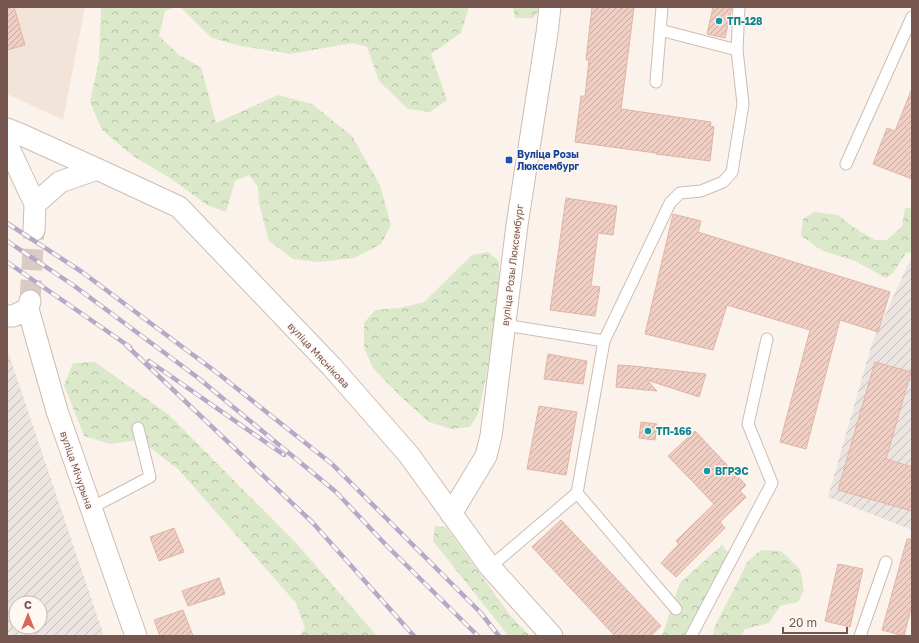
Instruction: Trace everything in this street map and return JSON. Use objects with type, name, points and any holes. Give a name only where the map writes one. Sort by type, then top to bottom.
[{"type":"street","name":"вуліца Розы Люксембург","points":[[451,514],[486,456],[491,436],[517,225],[550,7]]},
{"type":"street","name":"вуліца Мяснікова","points":[[7,129],[179,207],[332,367],[409,455],[490,567],[552,636]]},
{"type":"street","points":[[7,144],[35,204],[34,230]]},
{"type":"street","points":[[35,204],[60,182],[97,169]]},
{"type":"street","name":"вуліца Мічурына","points":[[7,316],[13,316],[29,305],[57,411],[136,636]]},
{"type":"lane","points":[[656,82],[662,7]]},
{"type":"lane","points":[[490,567],[577,493],[604,341],[670,203],[680,193],[701,191],[723,182],[732,172],[743,104],[737,50],[739,7]]},
{"type":"lane","points":[[846,164],[912,17]]},
{"type":"lane","points":[[660,30],[737,50]]},
{"type":"lane","points":[[505,325],[604,341]]},
{"type":"lane","points":[[691,636],[772,484],[748,424],[767,339]]},
{"type":"lane","points":[[91,508],[150,477],[138,428]]},
{"type":"lane","points":[[577,493],[676,609]]},
{"type":"lane","points":[[860,636],[886,562]]},
{"type":"shaded area","points":[[7,7],[85,7],[63,120],[7,94]]},
{"type":"shaded area","points":[[910,260],[912,260],[912,530],[828,497],[872,343]]},
{"type":"shaded area","points":[[7,349],[104,636],[7,636]]},
{"type":"green space","points":[[101,7],[176,7],[165,11],[159,36],[179,55],[201,67],[216,123],[278,95],[312,104],[352,136],[380,185],[391,225],[381,244],[354,258],[319,262],[293,259],[269,241],[259,204],[258,187],[249,175],[235,181],[226,212],[207,205],[170,178],[133,156],[102,130],[90,102],[99,60]]},
{"type":"green space","points":[[180,7],[469,7],[461,33],[431,54],[447,100],[430,112],[408,109],[379,81],[367,47],[353,43],[290,54],[241,46],[212,38]]},
{"type":"green space","points":[[513,7],[542,7],[533,18],[515,18]]},
{"type":"green space","points":[[905,208],[912,208],[912,252],[906,253],[893,273],[886,278],[855,261],[823,251],[801,236],[803,219],[814,212],[838,215],[856,229],[875,240],[887,240],[902,226]]},
{"type":"green space","points":[[488,252],[499,261],[499,296],[486,378],[478,414],[470,427],[451,429],[429,422],[401,397],[373,368],[364,348],[364,323],[375,310],[400,308],[424,302],[472,255]]},
{"type":"green space","points":[[95,362],[169,415],[296,543],[377,636],[300,636],[305,628],[296,603],[178,469],[140,440],[110,444],[84,436],[64,385],[73,363]]},
{"type":"green space","points":[[435,526],[446,527],[510,615],[530,636],[509,636],[433,541]]},
{"type":"green space","points":[[722,545],[731,556],[683,636],[662,636],[680,583]]},
{"type":"green space","points":[[761,550],[781,551],[800,569],[804,591],[798,602],[780,606],[769,623],[745,629],[741,636],[713,636],[714,628],[748,561]]},
{"type":"building","points":[[7,7],[14,7],[25,45],[7,50]]},
{"type":"building","points":[[592,7],[634,7],[621,109],[711,122],[710,126],[714,127],[710,161],[575,142],[581,96],[585,96],[589,60],[586,60]]},
{"type":"building","name":"ТП-128","points":[[713,7],[732,7],[725,38],[707,34]]},
{"type":"building","points":[[911,91],[912,179],[873,164],[887,128],[895,131]]},
{"type":"building","points":[[566,198],[617,206],[613,235],[598,233],[591,286],[600,287],[595,316],[550,310]]},
{"type":"building","points":[[673,214],[701,221],[698,232],[890,292],[878,332],[840,320],[806,449],[780,442],[810,330],[727,305],[713,350],[645,334]]},
{"type":"building","points":[[548,354],[587,361],[583,384],[544,379]]},
{"type":"building","points":[[875,362],[911,372],[886,459],[912,467],[912,511],[838,490]]},
{"type":"building","points":[[618,365],[706,374],[699,397],[647,380],[657,391],[616,387]]},
{"type":"building","points":[[539,406],[577,412],[566,475],[527,469]]},
{"type":"building","name":"ТП-166","points":[[641,422],[657,424],[655,440],[639,438]]},
{"type":"building","name":"ВГРЭС","points":[[695,431],[746,485],[740,491],[746,497],[720,522],[725,528],[676,577],[661,563],[679,544],[676,541],[714,504],[668,456]]},
{"type":"building","points":[[561,520],[661,626],[651,636],[615,636],[532,547]]},
{"type":"building","points":[[174,528],[184,552],[159,561],[150,537]]},
{"type":"building","points":[[907,539],[912,539],[912,605],[904,636],[882,630]]},
{"type":"building","points":[[838,564],[863,569],[850,627],[825,621]]},
{"type":"building","points":[[219,578],[225,594],[188,606],[182,591]]},
{"type":"building","points":[[183,610],[193,636],[160,636],[154,620]]},
{"type":"tunnel","points":[[30,301],[34,230]]},
{"type":"railway","points":[[7,223],[82,272],[220,375],[332,464],[480,612],[499,636]]},
{"type":"railway","points":[[7,241],[73,285],[197,377],[336,492],[387,546],[478,636]]},
{"type":"railway","points":[[7,262],[130,347]]},
{"type":"railway","points":[[125,344],[312,522],[414,636]]},
{"type":"railway","points":[[149,361],[284,455]]},
{"type":"place","name":"ТП-128","points":[[719,21]]},
{"type":"place","name":"Вуліца Розы Люксембург","points":[[509,160]]},
{"type":"place","name":"ТП-166","points":[[648,431]]},
{"type":"place","name":"ВГРЭС","points":[[707,471]]}]
